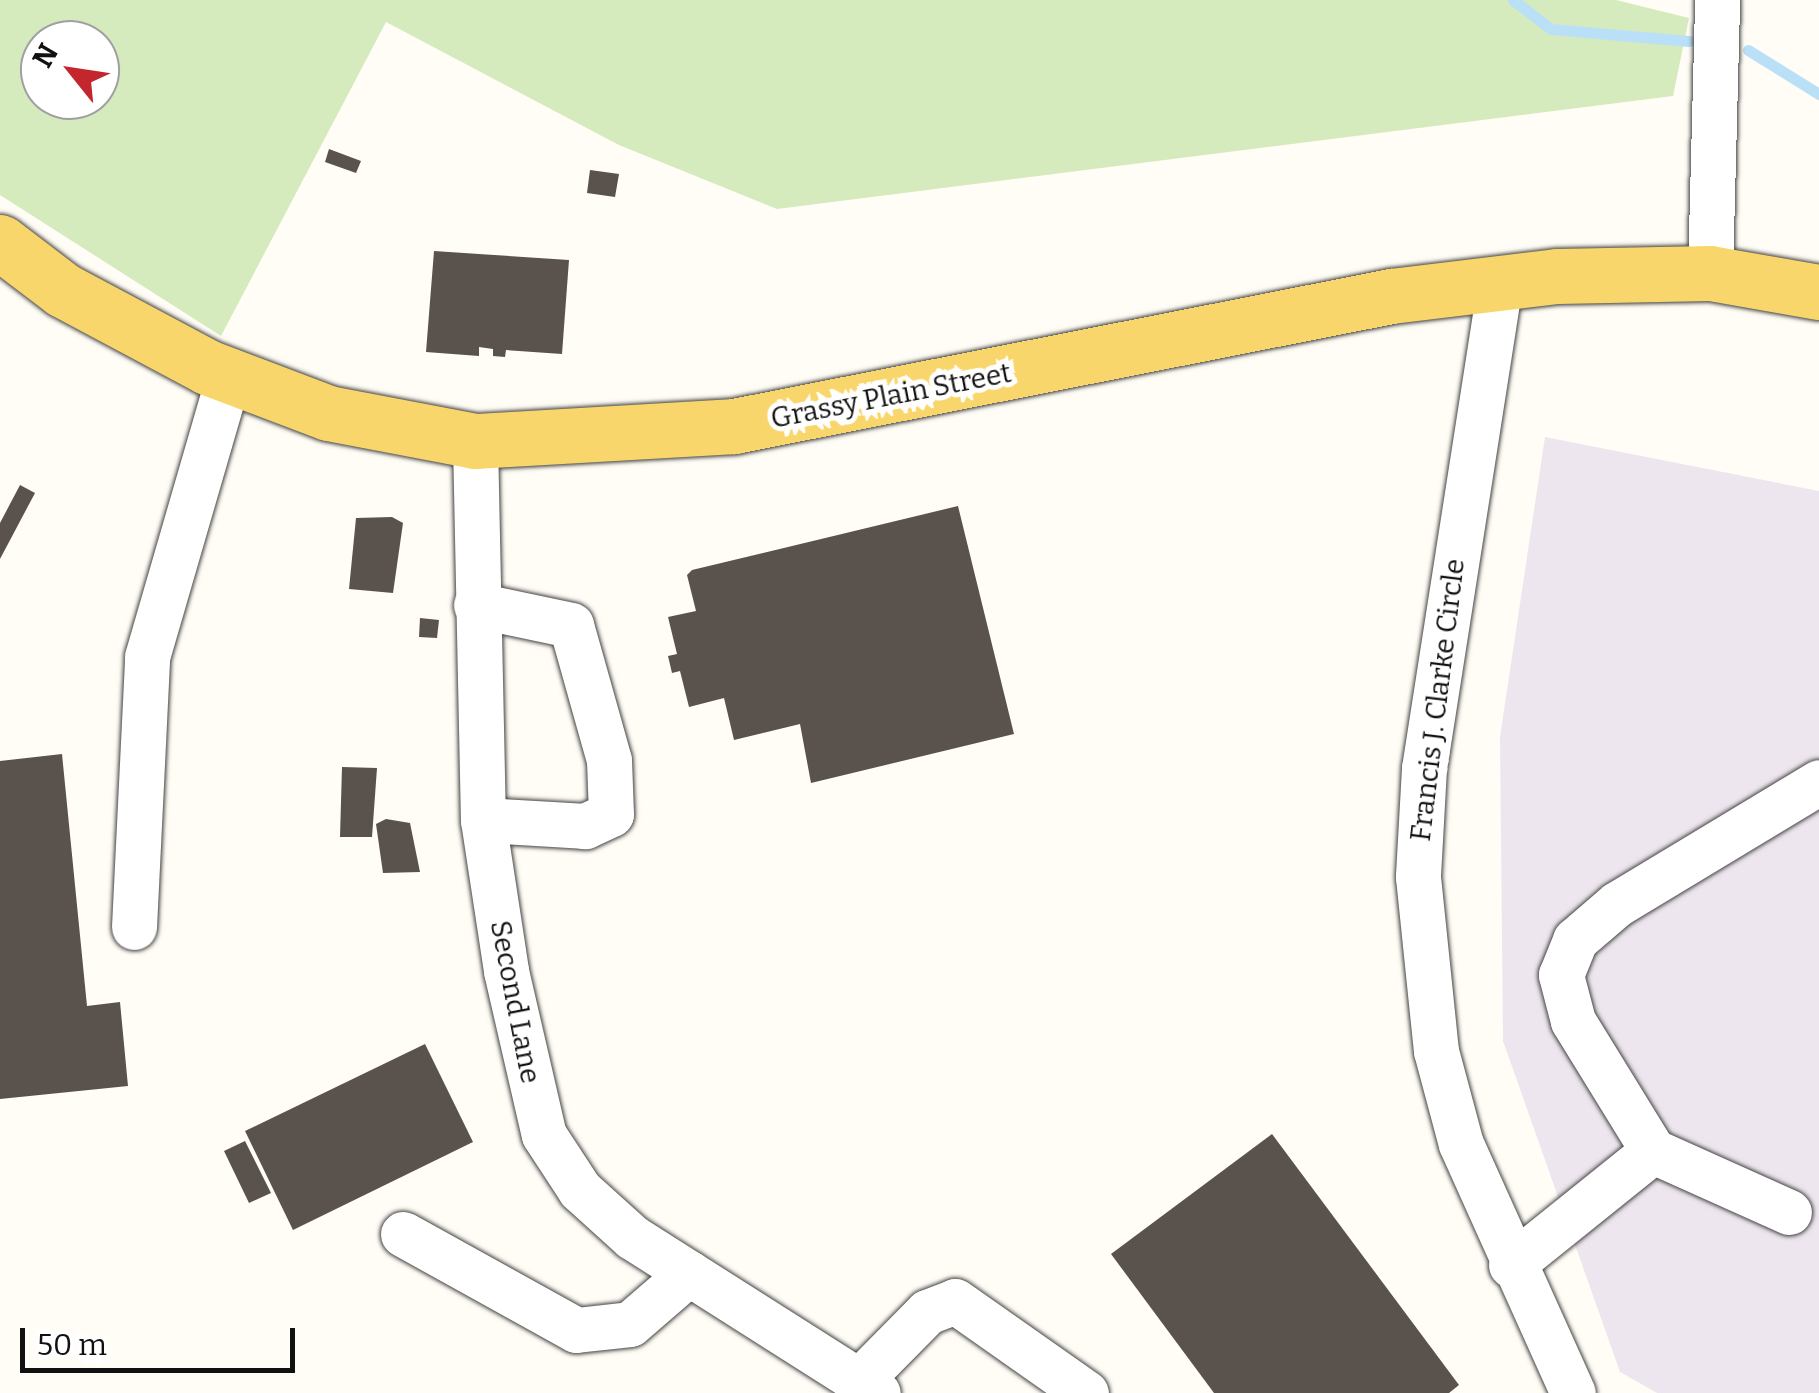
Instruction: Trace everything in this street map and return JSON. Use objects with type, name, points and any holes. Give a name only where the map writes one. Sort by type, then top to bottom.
[{"type":"main road","name":"Grassy Plain Street","points":[[0,242],[62,290],[229,375],[328,413],[476,440],[734,426],[1391,296],[1500,283],[1710,273],[1819,292]]},
{"type":"street","points":[[1710,273],[1717,0]]},
{"type":"street","name":"Francis J. Clarke Circle","points":[[1500,283],[1424,768],[1418,877],[1436,1051],[1462,1144],[1570,1392]]},
{"type":"street","points":[[134,927],[147,657],[229,375]]},
{"type":"street","name":"Second Lane","points":[[476,440],[476,605],[484,820],[506,971],[544,1135],[580,1190],[632,1237],[868,1387]]},
{"type":"street","points":[[476,605],[571,625],[609,760],[611,814],[586,826],[484,820]]},
{"type":"street","points":[[1789,1212],[1653,1151],[1573,1020],[1562,976],[1575,940],[1616,904],[1819,782]]},
{"type":"street","points":[[1512,1265],[1653,1151]]},
{"type":"street","points":[[402,1234],[576,1330],[630,1324],[689,1272]]},
{"type":"street","points":[[868,1387],[927,1312],[955,1301],[1086,1393]]},
{"type":"shaded area","points":[[1545,437],[1819,491],[1819,1393],[1657,1393],[1620,1372],[1503,1041],[1500,737]]},
{"type":"green space","points":[[0,0],[1616,0],[1689,18],[1673,96],[777,209],[619,145],[386,22],[221,336],[0,195]]},
{"type":"building","points":[[329,149],[361,161],[356,173],[325,162]]},
{"type":"building","points":[[590,170],[619,174],[615,197],[587,193]]},
{"type":"building","points":[[434,251],[569,260],[562,354],[506,350],[505,357],[493,356],[493,349],[479,347],[479,356],[426,352]]},
{"type":"building","points":[[20,485],[35,493],[0,559],[0,523]]},
{"type":"building","points":[[958,506],[1014,734],[811,783],[800,724],[734,740],[724,698],[689,707],[680,671],[672,673],[668,656],[677,654],[668,617],[696,611],[687,575],[692,570]]},
{"type":"building","points":[[392,517],[403,523],[393,593],[349,589],[356,518]]},
{"type":"building","points":[[420,618],[439,620],[437,638],[419,637]]},
{"type":"building","points":[[62,754],[87,1006],[120,1002],[128,1086],[0,1099],[0,761]]},
{"type":"building","points":[[342,767],[377,768],[372,837],[340,837]]},
{"type":"building","points":[[386,819],[410,823],[420,872],[383,873],[376,824]]},
{"type":"building","points":[[425,1044],[473,1142],[293,1230],[245,1131]]},
{"type":"building","points":[[1272,1134],[1459,1385],[1449,1393],[1214,1393],[1111,1254]]},
{"type":"building","points":[[245,1141],[271,1193],[249,1203],[224,1151]]},
{"type":"waterway","points":[[1513,0],[1551,29],[1688,41]]},
{"type":"waterway","points":[[1748,50],[1819,94]]}]
